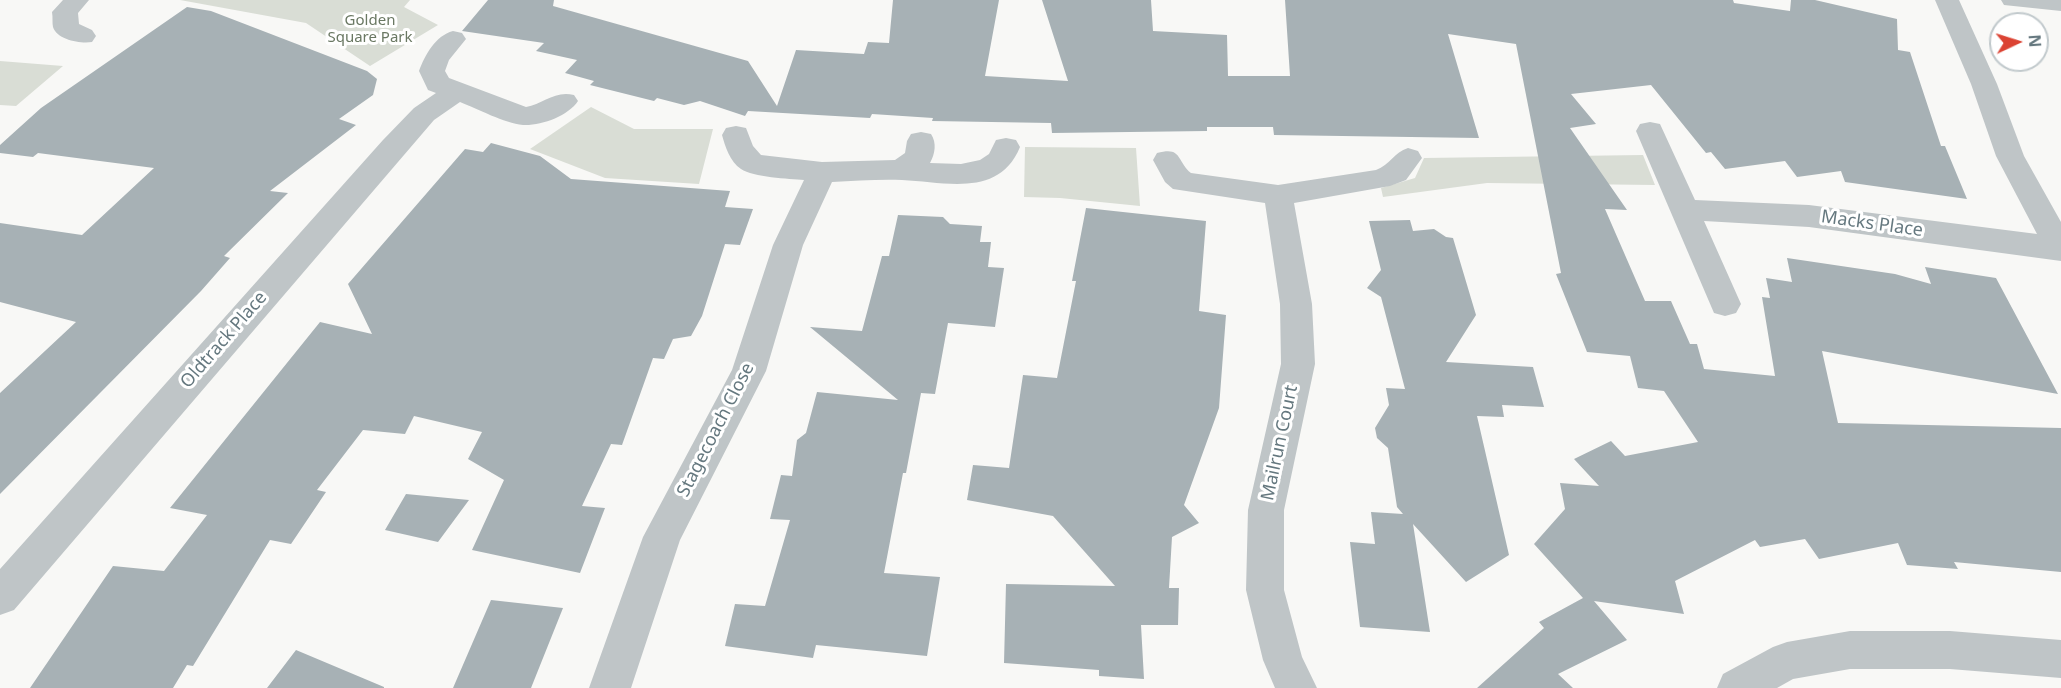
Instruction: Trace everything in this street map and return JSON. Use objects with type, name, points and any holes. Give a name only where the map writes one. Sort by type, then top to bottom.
[{"type":"street","points":[[77,0],[65,12],[64,23],[66,28],[82,36]]},
{"type":"street","points":[[1947,0],[1984,84],[2010,156],[2060,249]]},
{"type":"street","points":[[2013,0],[2061,3]]},
{"type":"street","points":[[453,39],[437,58],[432,71],[438,84],[524,116],[546,112],[564,101]]},
{"type":"street","name":"Oldtrack Place","points":[[0,597],[393,147],[424,114],[456,92]]},
{"type":"street","points":[[1650,131],[1725,304]]},
{"type":"street","points":[[736,135],[740,149],[751,162],[775,168],[822,172],[901,170],[953,174],[976,173],[991,168],[1005,154],[1006,147]]},
{"type":"street","points":[[901,170],[919,157],[921,141]]},
{"type":"street","points":[[1167,160],[1175,175],[1184,182],[1278,195],[1380,179],[1396,173],[1408,158]]},
{"type":"street","name":"Stagecoach Close","points":[[610,688],[662,537],[749,371],[788,245],[822,172]]},
{"type":"street","name":"Mailrun Court","points":[[1278,195],[1296,304],[1298,364],[1266,510],[1265,590],[1283,660],[1296,688]]},
{"type":"street","name":"Macks Place","points":[[1684,210],[1809,216],[2060,249]]},
{"type":"street","points":[[1738,688],[1787,661],[1850,650],[1950,650],[2061,659]]},
{"type":"green space","name":"Golden Square Park","points":[[180,0],[410,0],[404,7],[438,25],[370,66],[306,23]]},
{"type":"green space","points":[[0,61],[63,66],[16,106],[0,105]]},
{"type":"green space","points":[[591,107],[634,129],[713,129],[699,184],[605,178],[530,149]]},
{"type":"green space","points":[[1025,147],[1136,148],[1140,206],[1024,197]]},
{"type":"green space","points":[[1643,155],[1655,185],[1487,183],[1383,197],[1381,188],[1415,178],[1424,158]]},
{"type":"building","points":[[488,0],[554,0],[553,6],[748,61],[777,106],[796,50],[864,54],[868,42],[889,43],[893,0],[999,0],[985,76],[1068,81],[1042,0],[1151,0],[1153,31],[1227,35],[1228,76],[1290,76],[1285,0],[1733,0],[1734,3],[1790,11],[1791,0],[1815,0],[1897,19],[1898,50],[1910,52],[1941,146],[1945,146],[1967,199],[1845,182],[1841,171],[1797,177],[1785,161],[1725,169],[1711,152],[1706,153],[1651,85],[1571,94],[1596,124],[1570,128],[1627,210],[1605,209],[1645,301],[1671,301],[1690,344],[1697,344],[1704,369],[1775,376],[1762,297],[1770,298],[1766,278],[1792,282],[1787,258],[1895,274],[1931,284],[1925,267],[1996,278],[2058,394],[1822,351],[1838,423],[2061,428],[2061,572],[1954,562],[1958,569],[1907,565],[1898,543],[1819,559],[1805,539],[1760,547],[1755,540],[1675,581],[1684,614],[1594,601],[1627,640],[1558,674],[1573,688],[1477,688],[1544,628],[1539,622],[1583,598],[1534,544],[1565,509],[1560,483],[1599,486],[1574,459],[1611,441],[1625,456],[1698,442],[1664,391],[1638,388],[1630,356],[1587,352],[1556,274],[1561,273],[1516,44],[1448,34],[1479,138],[1274,135],[1273,127],[1207,127],[1207,131],[1052,133],[1051,123],[932,121],[933,118],[872,114],[870,118],[748,111],[745,116],[700,101],[684,105],[657,98],[654,101],[590,85],[594,81],[565,73],[577,60],[536,51],[544,43],[462,31]]},
{"type":"building","points":[[187,7],[211,11],[367,71],[377,79],[373,95],[339,119],[356,125],[270,191],[288,193],[224,256],[230,258],[201,291],[0,494],[0,393],[76,322],[0,302],[0,223],[82,235],[154,168],[38,153],[33,157],[0,153],[0,145],[41,108]]},
{"type":"building","points":[[491,143],[540,156],[571,179],[730,191],[725,207],[753,209],[740,245],[725,244],[702,316],[691,336],[673,339],[664,359],[653,358],[622,445],[611,444],[582,506],[605,508],[580,573],[472,550],[504,480],[468,459],[482,432],[414,416],[405,434],[363,430],[317,490],[326,492],[291,544],[270,540],[193,666],[187,665],[173,688],[30,688],[113,566],[164,571],[207,515],[170,508],[320,322],[372,334],[348,284],[465,149],[483,152]]},
{"type":"building","points":[[1086,208],[1206,221],[1199,311],[1226,315],[1219,408],[1184,505],[1199,523],[1172,537],[1169,588],[1179,588],[1178,625],[1141,625],[1144,679],[1099,676],[1099,670],[1004,663],[1006,584],[1115,586],[1053,516],[967,500],[973,465],[1009,468],[1023,375],[1057,378],[1076,281],[1072,281]]},
{"type":"building","points":[[898,215],[943,217],[950,224],[982,226],[980,242],[991,242],[988,267],[1004,268],[995,327],[948,323],[935,394],[921,393],[906,473],[903,473],[884,573],[940,577],[927,656],[816,645],[813,658],[725,646],[735,604],[765,606],[790,520],[770,519],[781,475],[792,476],[797,440],[806,433],[817,392],[898,400],[810,327],[862,331],[882,256],[889,256]]},
{"type":"building","points":[[1410,220],[1413,231],[1434,229],[1446,237],[1453,238],[1476,315],[1446,362],[1533,367],[1544,407],[1502,405],[1504,417],[1477,416],[1509,555],[1466,582],[1413,524],[1430,632],[1360,627],[1350,542],[1375,544],[1371,512],[1403,514],[1397,507],[1388,448],[1377,438],[1375,428],[1389,405],[1386,388],[1405,389],[1381,297],[1367,288],[1381,270],[1369,221]]},
{"type":"building","points":[[406,494],[469,500],[438,542],[385,530]]},
{"type":"building","points":[[491,600],[563,608],[531,688],[453,688]]},
{"type":"building","points":[[296,650],[384,687],[384,688],[267,688]]}]
